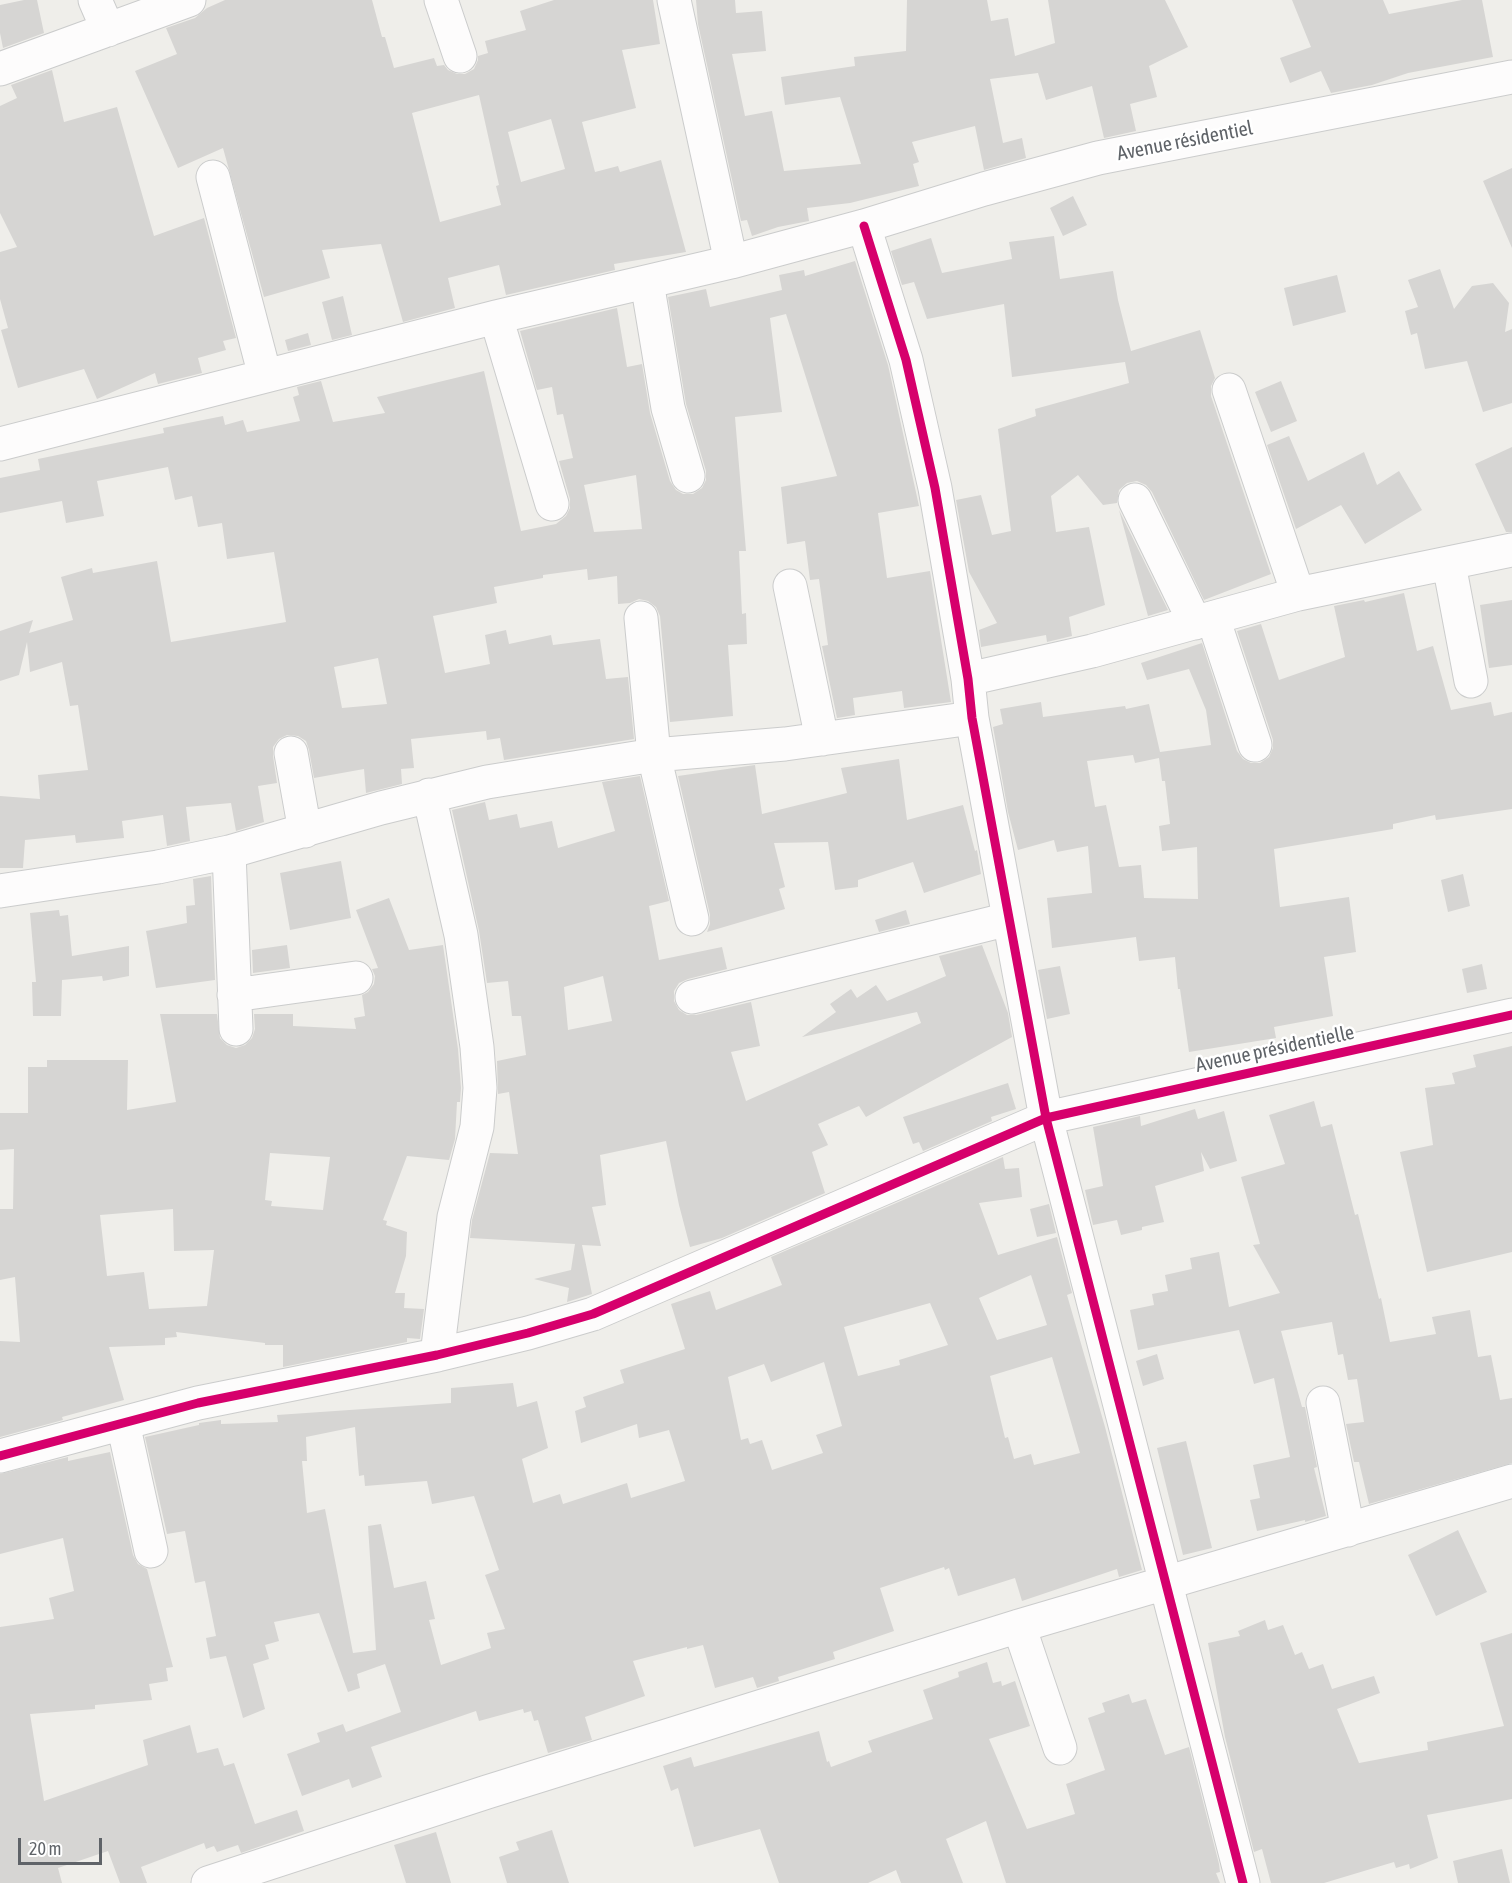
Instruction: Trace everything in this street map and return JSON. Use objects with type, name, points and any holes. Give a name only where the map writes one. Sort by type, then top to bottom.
[{"type":"street","points":[[95,0],[108,30]]},
{"type":"street","points":[[0,69],[189,0]]},
{"type":"street","points":[[441,0],[460,56]]},
{"type":"street","points":[[674,0],[731,262]]},
{"type":"street","name":"Avenue résidentiel","points":[[0,444],[496,317],[731,262],[1098,158],[1512,77]]},
{"type":"street","points":[[213,177],[264,376]]},
{"type":"street","points":[[864,226],[909,371],[935,488],[968,679],[972,718],[1046,1118],[1242,1883]]},
{"type":"street","points":[[647,282],[668,408],[688,476]]},
{"type":"street","points":[[496,317],[552,504]]},
{"type":"street","points":[[1229,390],[1298,594]]},
{"type":"street","points":[[1135,500],[1204,621],[1255,745]]},
{"type":"street","points":[[968,679],[1092,651],[1298,594],[1512,550]]},
{"type":"street","points":[[1449,564],[1471,681]]},
{"type":"street","points":[[790,586],[822,739]]},
{"type":"street","points":[[641,618],[654,755],[692,919]]},
{"type":"street","points":[[0,891],[158,867],[229,852],[429,795],[487,782],[654,755],[822,739],[972,718]]},
{"type":"street","points":[[291,753],[305,831]]},
{"type":"street","points":[[429,795],[461,935],[477,1047],[480,1088],[477,1127],[454,1217],[437,1355]]},
{"type":"street","points":[[229,852],[236,1029]]},
{"type":"street","points":[[692,997],[1009,919]]},
{"type":"street","points":[[234,995],[356,978]]},
{"type":"street","name":"Avenue présidentielle","points":[[0,1456],[198,1403],[437,1355],[528,1333],[593,1314],[1046,1118],[1512,1015]]},
{"type":"street","points":[[1323,1403],[1348,1530]]},
{"type":"street","points":[[123,1423],[151,1551]]},
{"type":"street","points":[[208,1883],[487,1792],[1019,1626],[1512,1481]]},
{"type":"street","points":[[1019,1626],[1060,1748]]},
{"type":"building","points":[[37,0],[44,33],[3,48],[0,33],[0,5]]},
{"type":"building","points":[[225,0],[372,0],[382,37],[385,37],[394,68],[434,58],[437,66],[444,65],[448,70],[457,74],[465,74],[474,69],[478,56],[488,53],[485,41],[526,30],[520,11],[554,0],[653,0],[660,44],[622,50],[636,108],[582,122],[595,172],[618,166],[620,172],[661,160],[686,252],[614,264],[615,270],[506,295],[499,265],[448,278],[455,308],[403,322],[381,244],[322,250],[330,278],[264,297],[223,148],[178,168],[135,71],[177,54],[166,28],[195,18],[207,8]],"holes":[[[479,95],[499,185],[496,186],[501,205],[440,222],[412,113]],[[551,119],[565,169],[521,182],[508,132]]]},
{"type":"building","points":[[696,0],[735,0],[736,13],[762,11],[766,51],[732,54],[745,116],[772,111],[784,171],[861,164],[840,97],[785,105],[781,77],[855,66],[854,57],[906,51],[907,0],[987,0],[991,21],[1008,18],[1015,56],[1055,43],[1048,0],[1165,0],[1188,47],[1149,66],[1157,97],[1130,104],[1136,131],[1104,138],[1092,86],[1046,100],[1038,73],[990,79],[1003,143],[1022,138],[1026,158],[984,170],[975,126],[912,142],[919,162],[913,164],[919,186],[850,203],[807,208],[809,221],[778,227],[752,236],[747,220],[741,221],[698,24]]},
{"type":"building","points":[[1292,0],[1383,0],[1389,14],[1462,0],[1482,0],[1493,57],[1408,73],[1372,85],[1331,93],[1321,71],[1290,83],[1280,58],[1311,47]]},
{"type":"building","points":[[52,70],[64,122],[117,107],[154,236],[204,218],[236,338],[223,341],[226,350],[198,358],[202,373],[158,384],[155,373],[97,399],[84,369],[18,388],[1,330],[8,328],[0,299],[0,252],[17,247],[0,213],[0,106],[17,98],[11,85]]},
{"type":"building","points":[[1512,168],[1512,248],[1483,181]]},
{"type":"building","points":[[1073,196],[1087,225],[1063,236],[1050,208]]},
{"type":"building","points":[[1054,236],[1060,279],[1113,271],[1131,351],[1200,330],[1215,378],[1211,386],[1211,396],[1271,574],[1204,600],[1152,492],[1146,485],[1137,481],[1127,483],[1119,490],[1117,503],[1103,505],[1078,475],[1051,496],[1056,532],[1089,527],[1105,605],[1069,617],[1072,636],[1047,642],[1046,635],[981,647],[979,630],[997,623],[969,572],[956,500],[981,495],[992,535],[1011,531],[998,429],[1036,416],[1035,409],[1129,383],[1125,362],[1012,377],[1004,304],[927,319],[914,282],[902,285],[891,251],[931,238],[942,273],[1012,259],[1009,242]]},
{"type":"building","points":[[855,261],[888,365],[919,506],[878,513],[887,578],[930,571],[951,702],[904,708],[902,691],[853,698],[855,715],[837,718],[822,646],[828,645],[819,579],[810,580],[805,541],[787,544],[781,487],[837,476],[786,314],[770,318],[782,412],[735,417],[746,551],[739,551],[742,614],[746,613],[747,644],[728,645],[733,716],[670,722],[660,616],[656,607],[648,601],[639,599],[630,603],[618,604],[617,576],[588,580],[587,569],[543,575],[543,578],[494,587],[497,603],[433,616],[445,673],[490,664],[485,635],[506,630],[509,644],[551,635],[553,645],[600,639],[606,679],[628,677],[634,739],[504,760],[500,738],[487,740],[486,731],[411,739],[414,768],[401,769],[402,784],[366,793],[364,769],[314,778],[306,741],[298,736],[287,735],[279,739],[273,747],[277,783],[258,786],[264,822],[236,831],[231,803],[186,807],[190,841],[167,846],[163,815],[122,821],[124,838],[76,843],[75,835],[25,840],[23,868],[0,868],[0,796],[40,799],[38,775],[88,770],[78,705],[70,706],[62,662],[30,672],[27,642],[19,675],[0,681],[0,631],[33,620],[29,633],[73,620],[61,577],[92,568],[93,573],[157,561],[171,642],[286,622],[274,552],[227,559],[222,523],[198,527],[192,496],[175,500],[168,467],[97,481],[104,516],[66,523],[62,501],[0,513],[0,478],[40,470],[38,459],[164,433],[163,428],[223,416],[225,425],[243,420],[247,432],[300,421],[293,397],[299,395],[297,387],[321,381],[333,422],[385,413],[377,397],[484,371],[521,531],[556,524],[566,516],[570,508],[570,499],[559,461],[573,458],[563,414],[557,415],[552,387],[537,390],[520,331],[617,308],[627,367],[642,364],[650,413],[670,481],[676,490],[683,494],[693,494],[702,488],[706,480],[706,471],[686,404],[668,297],[706,289],[710,307],[782,290],[779,275],[804,270],[805,276]],"holes":[[[636,475],[642,529],[594,532],[584,485]],[[378,658],[387,704],[342,708],[334,667]]]},
{"type":"building","points":[[1440,269],[1454,309],[1472,286],[1493,283],[1509,303],[1505,332],[1512,329],[1512,403],[1483,412],[1467,361],[1425,369],[1417,333],[1411,335],[1405,311],[1418,307],[1408,280]]},
{"type":"building","points":[[1337,275],[1346,312],[1293,326],[1284,288]]},
{"type":"building","points":[[343,296],[352,335],[332,340],[322,302]]},
{"type":"building","points":[[308,333],[311,345],[288,351],[285,340]]},
{"type":"building","points":[[1281,381],[1297,421],[1271,432],[1255,392]]},
{"type":"building","points":[[1289,436],[1308,481],[1364,452],[1377,485],[1399,471],[1422,510],[1365,544],[1341,505],[1296,529],[1267,445]]},
{"type":"building","points":[[1512,447],[1512,532],[1506,532],[1475,464]]},
{"type":"building","points":[[1119,510],[1168,610],[1148,616]]},
{"type":"building","points":[[1404,593],[1417,651],[1433,646],[1451,710],[1491,702],[1494,716],[1512,712],[1512,809],[1436,820],[1435,815],[1393,824],[1393,829],[1274,849],[1280,907],[1349,897],[1356,952],[1324,957],[1333,1016],[1274,1027],[1276,1038],[1189,1052],[1175,957],[1139,961],[1136,937],[1052,948],[1047,898],[1092,893],[1088,846],[1057,852],[1054,840],[1018,850],[1008,812],[993,727],[1003,724],[1000,709],[1041,702],[1043,717],[1125,706],[1126,709],[1149,704],[1160,752],[1211,745],[1206,710],[1189,669],[1147,680],[1141,663],[1202,643],[1237,751],[1243,759],[1251,763],[1260,763],[1269,757],[1273,748],[1273,740],[1237,631],[1261,624],[1279,680],[1345,657],[1334,606],[1364,600],[1365,602]],"holes":[[[1133,755],[1135,763],[1159,758],[1162,781],[1165,781],[1170,824],[1159,826],[1162,851],[1197,847],[1198,899],[1144,898],[1141,865],[1119,867],[1106,805],[1095,807],[1087,761]]]},
{"type":"building","points":[[1512,600],[1512,665],[1489,668],[1480,605]]},
{"type":"building","points":[[899,759],[907,820],[963,805],[975,851],[977,850],[981,874],[924,893],[913,862],[858,880],[858,887],[835,890],[828,842],[774,843],[785,887],[779,889],[785,909],[707,932],[710,915],[678,776],[755,765],[762,814],[847,793],[841,768]]},
{"type":"building","points":[[640,776],[669,901],[649,906],[659,960],[722,947],[727,969],[679,983],[674,991],[674,1001],[679,1010],[687,1015],[696,1015],[751,1002],[760,1046],[731,1052],[746,1101],[921,1023],[917,1012],[802,1037],[836,1012],[830,1004],[851,989],[857,998],[876,985],[887,1001],[946,976],[939,956],[982,945],[1008,1013],[1012,1037],[866,1117],[859,1106],[818,1124],[828,1145],[812,1152],[825,1193],[722,1238],[690,1247],[666,1141],[600,1155],[606,1205],[592,1207],[601,1246],[582,1245],[592,1294],[567,1302],[569,1288],[534,1279],[571,1270],[575,1244],[470,1238],[472,1220],[490,1153],[518,1154],[509,1092],[498,1094],[497,1061],[526,1055],[521,1016],[512,1016],[508,981],[487,983],[479,931],[452,810],[485,802],[489,820],[517,814],[520,828],[552,821],[558,848],[615,831],[602,782]],"holes":[[[603,976],[612,1021],[568,1030],[564,987]]]},
{"type":"building","points":[[341,861],[351,918],[290,930],[280,873]]},
{"type":"building","points":[[1463,874],[1470,906],[1448,912],[1441,880]]},
{"type":"building","points":[[211,876],[215,980],[156,988],[146,931],[187,923],[186,906],[195,905],[193,879]]},
{"type":"building","points":[[389,898],[409,950],[443,945],[458,1049],[461,1088],[460,1102],[457,1102],[455,1139],[449,1160],[407,1156],[383,1220],[387,1221],[386,1225],[407,1232],[406,1256],[395,1293],[405,1293],[404,1308],[424,1309],[420,1339],[407,1338],[407,1342],[283,1367],[283,1345],[265,1345],[265,1343],[176,1332],[177,1337],[165,1338],[165,1345],[109,1347],[124,1400],[0,1437],[0,1341],[20,1342],[15,1277],[0,1280],[0,1209],[13,1209],[14,1149],[0,1150],[0,1113],[28,1113],[28,1067],[47,1067],[47,1060],[128,1060],[127,1110],[176,1102],[160,1014],[217,1014],[220,1038],[227,1045],[236,1048],[245,1045],[252,1038],[255,1029],[254,1014],[293,1014],[293,1026],[356,1029],[354,1018],[365,1016],[362,995],[368,992],[374,984],[375,976],[372,969],[378,968],[356,910]],"holes":[[[270,1153],[330,1157],[323,1210],[271,1206],[272,1201],[265,1200]],[[173,1209],[174,1251],[214,1250],[207,1306],[149,1309],[144,1272],[107,1276],[100,1215]]]},
{"type":"building","points":[[59,910],[60,916],[68,915],[72,956],[129,946],[129,976],[103,981],[102,976],[62,980],[61,1016],[33,1016],[32,982],[36,982],[30,913]]},
{"type":"building","points":[[906,910],[910,924],[879,932],[875,920]]},
{"type":"building","points":[[287,945],[290,968],[253,973],[252,950]]},
{"type":"building","points":[[1482,964],[1487,989],[1467,993],[1462,969]]},
{"type":"building","points":[[1060,966],[1070,1014],[1047,1019],[1038,970]]},
{"type":"building","points":[[1512,1046],[1512,1252],[1427,1272],[1400,1152],[1433,1145],[1425,1088],[1455,1084],[1452,1073],[1476,1067],[1473,1055]]},
{"type":"building","points":[[1008,1083],[1016,1109],[991,1117],[992,1121],[923,1151],[919,1142],[913,1144],[903,1117]]},
{"type":"building","points":[[1314,1101],[1321,1127],[1332,1124],[1355,1215],[1358,1214],[1379,1299],[1381,1298],[1390,1342],[1436,1334],[1432,1317],[1470,1310],[1478,1357],[1491,1355],[1500,1400],[1512,1398],[1512,1463],[1369,1504],[1359,1462],[1354,1462],[1346,1424],[1364,1422],[1357,1379],[1348,1380],[1343,1354],[1338,1355],[1332,1322],[1281,1331],[1302,1407],[1305,1407],[1317,1467],[1314,1468],[1326,1516],[1257,1531],[1250,1500],[1260,1498],[1253,1465],[1290,1457],[1274,1378],[1254,1384],[1239,1330],[1138,1350],[1130,1310],[1154,1305],[1152,1294],[1168,1291],[1165,1275],[1192,1269],[1190,1258],[1219,1252],[1229,1307],[1280,1293],[1253,1245],[1260,1244],[1241,1177],[1285,1164],[1269,1115]]},
{"type":"building","points":[[1195,1109],[1198,1119],[1224,1111],[1237,1161],[1210,1169],[1201,1152],[1204,1171],[1155,1186],[1164,1222],[1121,1235],[1117,1220],[1093,1225],[1085,1190],[1103,1186],[1093,1127],[1140,1116],[1141,1126]]},
{"type":"building","points":[[1003,1157],[1005,1169],[1019,1168],[1022,1197],[979,1203],[998,1255],[1057,1237],[1072,1293],[1067,1295],[1105,1427],[1142,1570],[1119,1577],[1117,1569],[1022,1601],[1015,1578],[958,1596],[949,1568],[945,1570],[944,1567],[880,1588],[894,1631],[833,1652],[835,1659],[778,1677],[779,1681],[757,1688],[753,1677],[715,1688],[703,1645],[687,1649],[687,1647],[633,1661],[645,1696],[585,1717],[592,1740],[548,1753],[538,1720],[534,1721],[531,1711],[524,1713],[523,1709],[479,1721],[476,1711],[371,1747],[382,1777],[352,1788],[349,1779],[302,1796],[287,1754],[320,1742],[317,1733],[343,1724],[346,1732],[401,1712],[385,1664],[357,1674],[360,1688],[348,1692],[319,1613],[274,1622],[279,1641],[265,1645],[269,1659],[253,1664],[265,1709],[243,1718],[226,1656],[210,1659],[206,1638],[216,1636],[205,1581],[195,1583],[185,1531],[167,1534],[145,1437],[199,1425],[199,1423],[221,1420],[221,1424],[278,1422],[277,1415],[451,1403],[451,1388],[513,1383],[517,1407],[537,1401],[548,1448],[522,1459],[533,1503],[560,1494],[563,1504],[627,1483],[631,1498],[685,1481],[669,1430],[639,1438],[637,1424],[581,1443],[575,1411],[586,1407],[583,1397],[624,1383],[620,1370],[685,1349],[671,1304],[710,1291],[716,1310],[782,1285],[771,1257]],"holes":[[[1031,1275],[1047,1325],[997,1340],[979,1298]],[[930,1303],[948,1345],[899,1360],[900,1365],[858,1376],[844,1327]],[[1052,1357],[1080,1453],[1034,1465],[1031,1454],[1014,1459],[1008,1437],[1005,1438],[990,1376]],[[824,1362],[842,1426],[816,1435],[823,1453],[772,1470],[762,1440],[750,1444],[748,1438],[741,1440],[728,1377],[764,1364],[771,1382]],[[355,1427],[359,1476],[364,1475],[365,1486],[427,1481],[432,1504],[474,1496],[499,1570],[485,1575],[505,1629],[487,1633],[491,1648],[441,1665],[429,1620],[435,1619],[426,1581],[394,1588],[381,1524],[368,1526],[376,1650],[353,1653],[325,1509],[307,1513],[302,1461],[307,1461],[306,1437]]]},
{"type":"building","points":[[1049,1204],[1056,1233],[1037,1237],[1030,1209]]},
{"type":"building","points":[[1157,1354],[1164,1379],[1143,1386],[1136,1361]]},
{"type":"building","points":[[1186,1441],[1212,1548],[1183,1555],[1157,1448]]},
{"type":"building","points":[[110,1452],[133,1555],[138,1564],[147,1569],[173,1667],[166,1668],[168,1681],[149,1684],[152,1700],[95,1705],[95,1709],[30,1714],[44,1801],[148,1765],[143,1740],[190,1725],[197,1753],[218,1748],[224,1766],[234,1763],[255,1824],[297,1810],[304,1831],[241,1853],[238,1845],[217,1852],[214,1846],[206,1849],[204,1843],[141,1867],[147,1883],[120,1883],[108,1851],[58,1868],[62,1883],[0,1883],[0,1627],[54,1619],[49,1598],[74,1591],[63,1538],[0,1554],[0,1474],[68,1457],[68,1461]]},
{"type":"building","points":[[1458,1530],[1487,1592],[1436,1616],[1408,1555]]},
{"type":"building","points":[[1265,1620],[1268,1630],[1283,1625],[1295,1655],[1302,1652],[1309,1669],[1323,1664],[1332,1689],[1374,1676],[1380,1693],[1337,1709],[1359,1763],[1428,1750],[1427,1742],[1504,1726],[1480,1643],[1512,1633],[1512,1799],[1427,1815],[1438,1858],[1410,1869],[1409,1864],[1396,1868],[1394,1862],[1324,1883],[1271,1883],[1262,1849],[1254,1852],[1225,1737],[1208,1643],[1240,1636],[1238,1631]]},
{"type":"building","points":[[987,1662],[993,1683],[1001,1681],[1002,1686],[1015,1681],[1030,1726],[989,1739],[1027,1829],[1075,1814],[1066,1784],[1105,1770],[1088,1718],[1105,1712],[1102,1703],[1129,1694],[1132,1703],[1146,1699],[1165,1755],[1189,1747],[1219,1864],[1220,1872],[1216,1873],[1220,1883],[1006,1883],[986,1821],[946,1839],[963,1883],[901,1883],[896,1870],[868,1883],[779,1883],[760,1829],[694,1847],[678,1788],[671,1791],[663,1766],[691,1757],[694,1767],[819,1731],[827,1762],[829,1761],[831,1767],[872,1752],[868,1741],[933,1719],[923,1690],[959,1677],[958,1672]]},
{"type":"building","points":[[552,1830],[569,1883],[507,1883],[499,1857],[519,1850],[516,1842]]},
{"type":"building","points":[[436,1832],[451,1883],[406,1883],[394,1845]]},
{"type":"building","points":[[1502,1849],[1510,1883],[1458,1883],[1453,1861]]},
{"type":"cycle path","points":[[864,226],[906,360],[935,488],[968,679],[972,718],[1046,1118],[1243,1883]]},
{"type":"cycle path","points":[[0,1456],[198,1403],[437,1355],[528,1333],[593,1314],[1046,1118],[1512,1015]]}]
